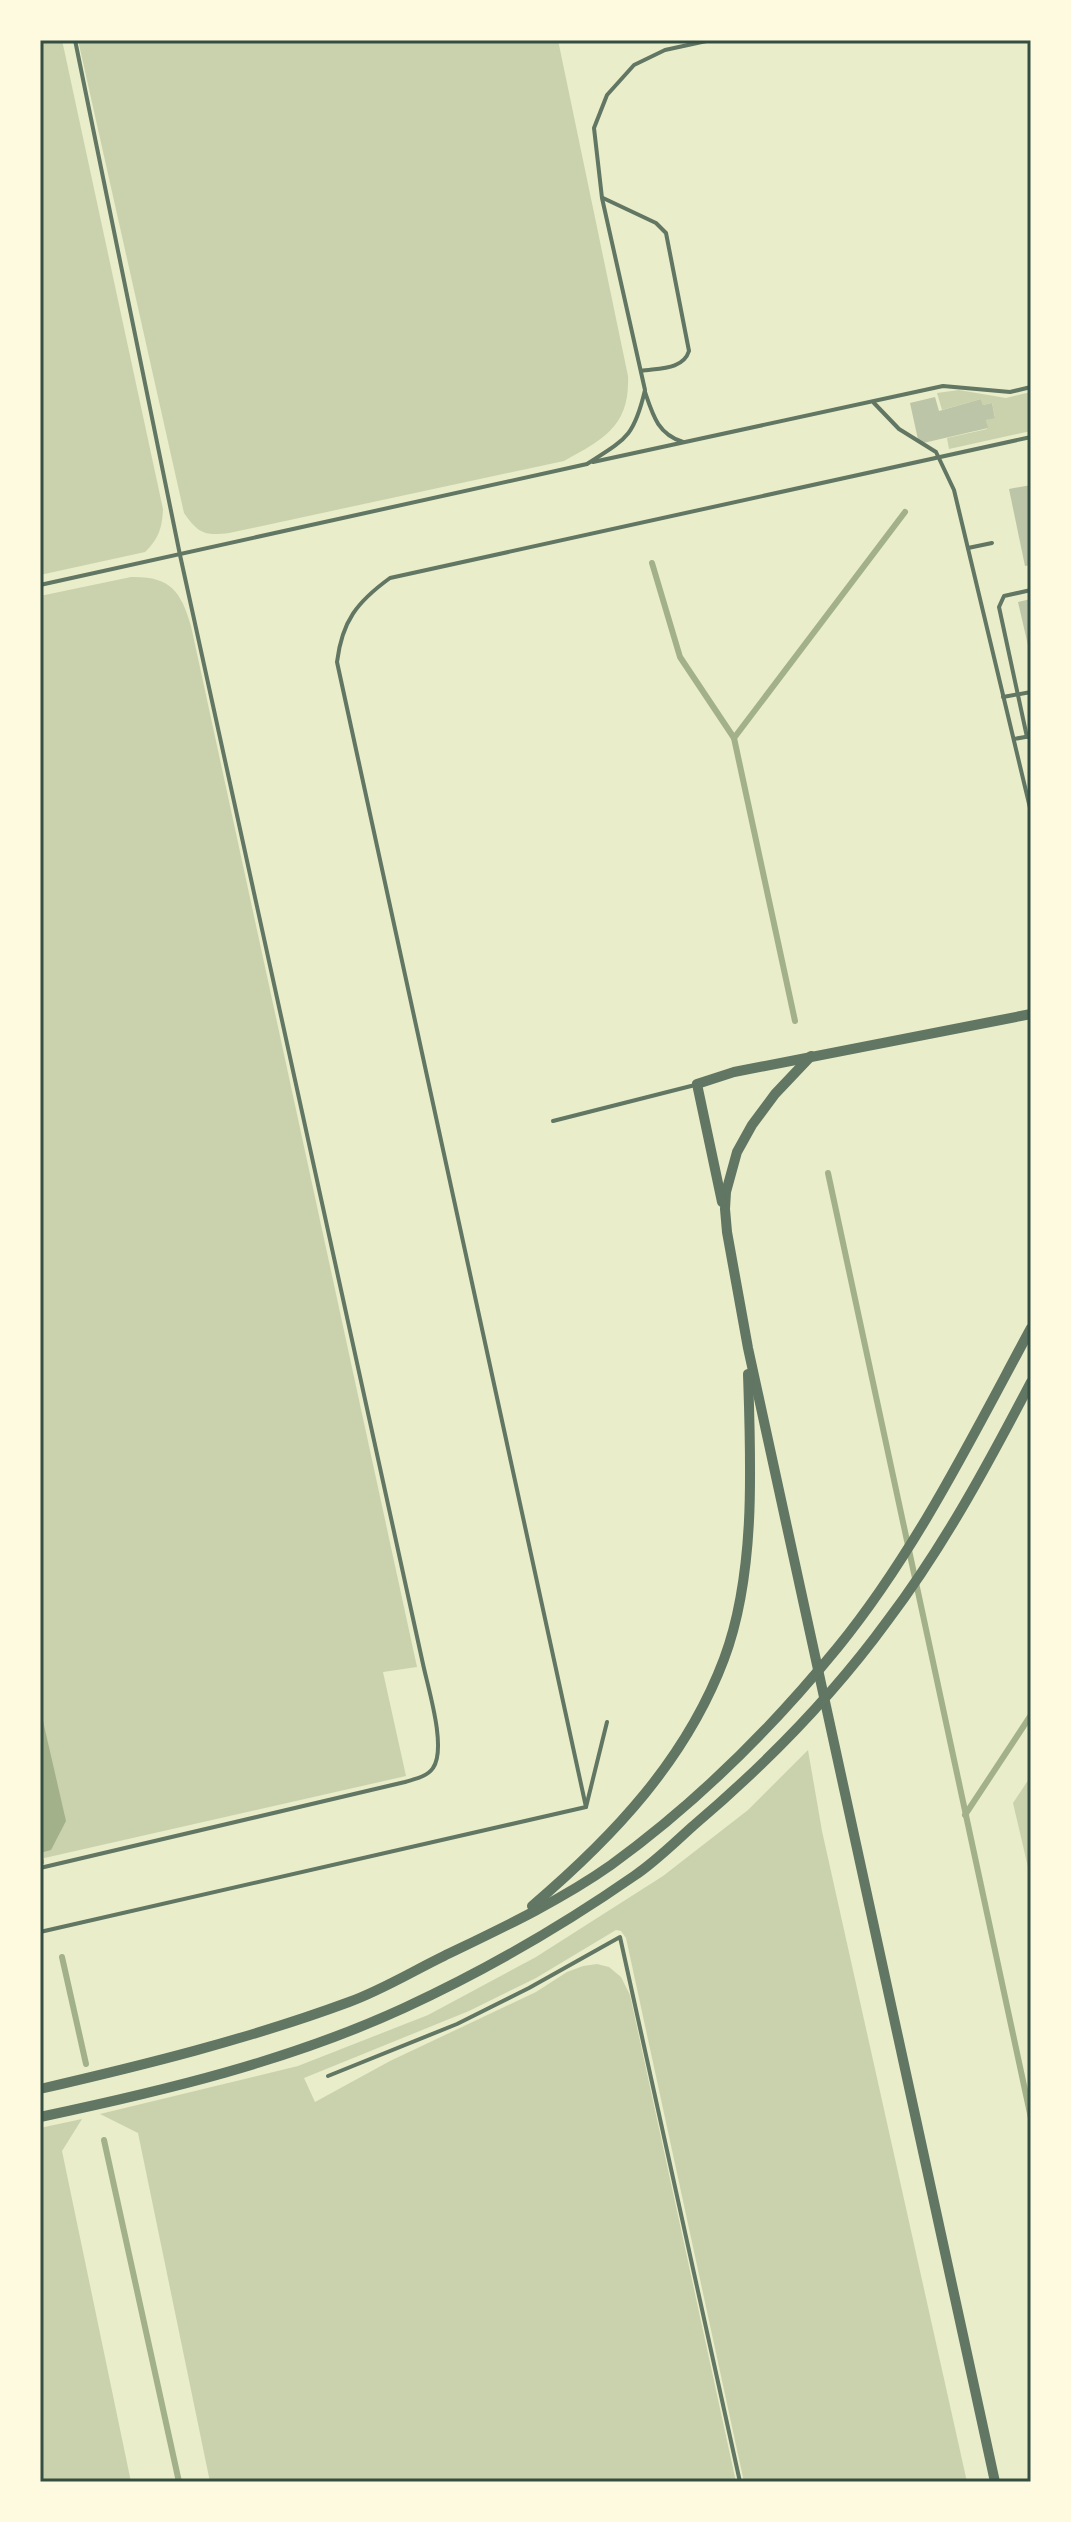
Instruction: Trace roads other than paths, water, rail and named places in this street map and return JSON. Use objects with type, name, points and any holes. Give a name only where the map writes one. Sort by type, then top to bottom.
[{"type":"street","points":[[995,2482],[748,1348],[697,1084],[734,1072],[1031,1014]]},
{"type":"street","points":[[727,1232],[726,1192],[737,1152],[769,1102],[811,1056]]},
{"type":"street","points":[[40,2089],[154,2063],[352,2001],[509,1925],[610,1865],[705,1788],[786,1706],[848,1633],[902,1558],[949,1480],[1031,1328]]},
{"type":"street","points":[[509,1925],[586,1859],[643,1797],[671,1762],[699,1714],[725,1657],[739,1602],[747,1537],[751,1469],[748,1348]]},
{"type":"street","points":[[40,2117],[148,2094],[295,2051],[402,2009],[497,1962],[636,1875],[732,1793],[792,1736],[837,1686],[889,1619],[959,1511],[1031,1382]]},
{"type":"lane","points":[[40,1868],[405,1782],[425,1775],[433,1768],[439,1752],[435,1719],[180,555],[75,40]]},
{"type":"lane","points":[[685,443],[669,437],[657,425],[645,390],[602,198],[594,128],[607,95],[634,65],[665,50],[711,40]]},
{"type":"lane","points":[[602,198],[656,223],[666,233],[689,351],[686,360],[678,365],[641,371]]},
{"type":"lane","points":[[40,585],[943,386],[1010,392],[1031,387]]},
{"type":"lane","points":[[587,464],[619,444],[631,432],[638,419],[645,390]]},
{"type":"lane","points":[[874,403],[899,429],[936,452],[954,490],[1031,812]]},
{"type":"lane","points":[[586,1807],[337,662],[340,636],[370,593],[390,578],[1031,437]]},
{"type":"lane","points":[[968,548],[992,543]]},
{"type":"lane","points":[[1013,739],[1029,736],[999,607],[1004,596],[1031,590]]},
{"type":"lane","points":[[1003,697],[1031,692]]},
{"type":"lane","points":[[553,1121],[697,1084]]},
{"type":"lane","points":[[586,1807],[607,1722]]},
{"type":"lane","points":[[40,1932],[586,1807]]},
{"type":"lane","points":[[328,2076],[457,2024],[620,1937],[740,2482]]},
{"type":"waterway","points":[[734,738],[905,512]]},
{"type":"waterway","points":[[652,563],[680,657],[734,738],[795,1021]]},
{"type":"waterway","points":[[828,1173],[1031,2118]]},
{"type":"waterway","points":[[965,1815],[1031,1715]]},
{"type":"waterway","points":[[40,1858],[41,1862]]},
{"type":"waterway","points":[[62,1957],[86,2064]]},
{"type":"waterway","points":[[104,2140],[179,2482]]}]
